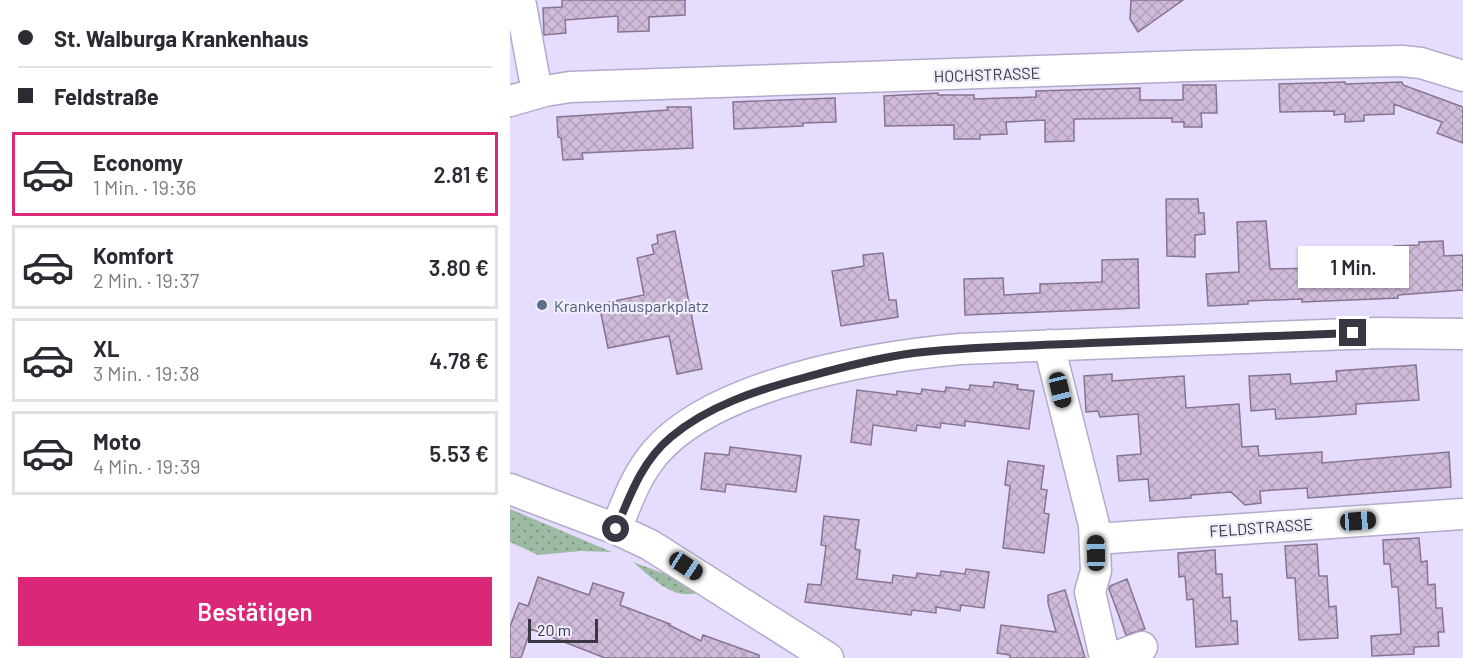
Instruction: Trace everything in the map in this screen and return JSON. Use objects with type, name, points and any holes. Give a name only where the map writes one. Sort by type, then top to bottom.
[{"type":"street","points":[[520,0],[534,76]]},
{"type":"street","name":"HOCHSTRASSE","points":[[510,101],[570,87],[1189,66],[1412,61],[1463,76]]},
{"type":"street","points":[[616,529],[638,477],[656,452],[691,422],[756,392],[838,368],[885,358],[960,349],[1365,333],[1463,334]]},
{"type":"street","points":[[1049,345],[1091,514],[1095,539],[1096,572],[1090,592],[1105,658]]},
{"type":"street","points":[[510,489],[616,529],[673,558],[828,658]]},
{"type":"street","name":"FELDSTRASSE","points":[[1095,539],[1463,514]]},
{"type":"street","points":[[1112,658],[1143,647]]},
{"type":"green space","points":[[510,509],[612,552],[581,551],[538,555],[510,542]]},
{"type":"green space","points":[[633,562],[665,574],[697,593],[679,593],[662,586]]},
{"type":"building","points":[[562,0],[685,0],[685,15],[649,17],[649,31],[618,32],[618,16],[565,20],[566,33],[544,35],[543,8],[562,7]]},
{"type":"building","points":[[1131,0],[1183,0],[1138,32],[1130,19]]},
{"type":"building","points":[[1345,82],[1345,84],[1402,82],[1403,85],[1463,107],[1463,143],[1437,133],[1442,122],[1394,104],[1394,114],[1364,115],[1364,121],[1345,122],[1345,114],[1334,115],[1334,111],[1280,112],[1279,84]]},
{"type":"building","points":[[1183,85],[1216,85],[1217,113],[1201,113],[1202,127],[1184,127],[1184,122],[1172,122],[1172,118],[1074,119],[1074,141],[1045,142],[1045,120],[1006,122],[1007,134],[980,135],[980,139],[954,139],[954,125],[885,126],[884,96],[938,93],[938,95],[974,95],[974,99],[1036,97],[1036,91],[1140,88],[1140,100],[1183,100]]},
{"type":"building","points":[[835,98],[836,122],[734,129],[733,102]]},
{"type":"building","points":[[667,107],[691,107],[693,148],[582,153],[583,159],[563,160],[557,117],[668,110]]},
{"type":"building","points":[[1166,199],[1198,199],[1199,213],[1204,213],[1205,234],[1195,235],[1195,257],[1167,256]]},
{"type":"building","points":[[1266,221],[1270,269],[1321,268],[1321,263],[1362,262],[1361,257],[1394,254],[1394,246],[1443,241],[1444,256],[1463,255],[1463,290],[1398,295],[1398,298],[1302,302],[1302,299],[1248,301],[1248,304],[1208,306],[1206,274],[1239,272],[1237,222]]},
{"type":"building","points":[[675,231],[702,369],[677,374],[669,336],[608,348],[599,304],[644,295],[637,258],[654,254],[652,245],[658,243],[657,235]]},
{"type":"building","points":[[883,253],[889,300],[896,300],[898,317],[841,326],[832,271],[864,266],[863,255]]},
{"type":"building","points":[[1138,259],[1139,308],[965,315],[964,279],[1003,278],[1004,295],[1040,293],[1040,284],[1102,282],[1102,260]]},
{"type":"building","points":[[1416,365],[1419,400],[1356,404],[1356,414],[1315,417],[1276,419],[1275,409],[1251,411],[1249,376],[1290,374],[1291,384],[1337,381],[1336,371]]},
{"type":"building","points":[[1112,374],[1112,381],[1184,376],[1186,408],[1239,404],[1242,447],[1258,446],[1259,456],[1322,452],[1322,463],[1449,452],[1451,487],[1308,498],[1307,488],[1260,491],[1261,503],[1245,505],[1231,492],[1150,501],[1148,479],[1119,481],[1117,456],[1141,454],[1138,414],[1100,417],[1098,411],[1086,412],[1084,376]]},
{"type":"building","points":[[994,382],[1018,385],[1017,389],[1034,391],[1029,429],[965,421],[965,426],[941,423],[940,428],[917,425],[916,431],[873,425],[871,445],[851,442],[857,390],[897,395],[897,391],[921,394],[922,389],[945,392],[946,387],[969,390],[970,385],[993,387]]},
{"type":"building","points":[[730,447],[801,456],[796,492],[726,484],[725,492],[701,489],[705,453],[729,455]]},
{"type":"building","points":[[1008,461],[1044,466],[1041,489],[1047,490],[1044,513],[1049,514],[1044,553],[1003,548],[1010,486],[1005,485]]},
{"type":"building","points":[[824,516],[859,520],[855,549],[860,550],[857,579],[892,583],[893,575],[916,578],[917,573],[940,576],[941,571],[965,574],[966,569],[989,572],[984,608],[961,605],[960,611],[936,607],[936,613],[912,610],[911,615],[805,602],[808,584],[821,585],[826,546],[821,545]]},
{"type":"building","points":[[1419,538],[1421,562],[1427,561],[1428,585],[1435,584],[1436,608],[1442,608],[1444,632],[1438,632],[1439,646],[1414,647],[1414,654],[1372,656],[1371,636],[1401,634],[1398,587],[1392,587],[1390,564],[1384,564],[1383,540]]},
{"type":"building","points":[[1317,544],[1319,576],[1327,576],[1329,607],[1336,606],[1338,638],[1299,640],[1295,578],[1287,578],[1285,546]]},
{"type":"building","points":[[1215,550],[1216,574],[1222,574],[1223,598],[1230,597],[1231,621],[1237,621],[1238,644],[1196,647],[1193,599],[1187,600],[1185,576],[1179,577],[1178,553]]},
{"type":"building","points":[[538,577],[589,595],[593,583],[624,593],[620,605],[670,624],[701,641],[703,635],[759,655],[759,658],[605,658],[531,629],[521,658],[510,658],[510,626],[519,603],[528,606]]},
{"type":"building","points":[[1127,579],[1145,629],[1126,635],[1109,589],[1110,586]]},
{"type":"building","points":[[1065,590],[1085,658],[1010,658],[1010,655],[997,653],[1001,625],[1056,632],[1048,595]]},
{"type":"place","name":"Krankenhausparkplatz","points":[[542,305]]},
{"type":"route","points":[[616,529],[638,477],[656,452],[671,437],[709,412],[786,382],[885,358],[960,349],[1353,333]]}]
